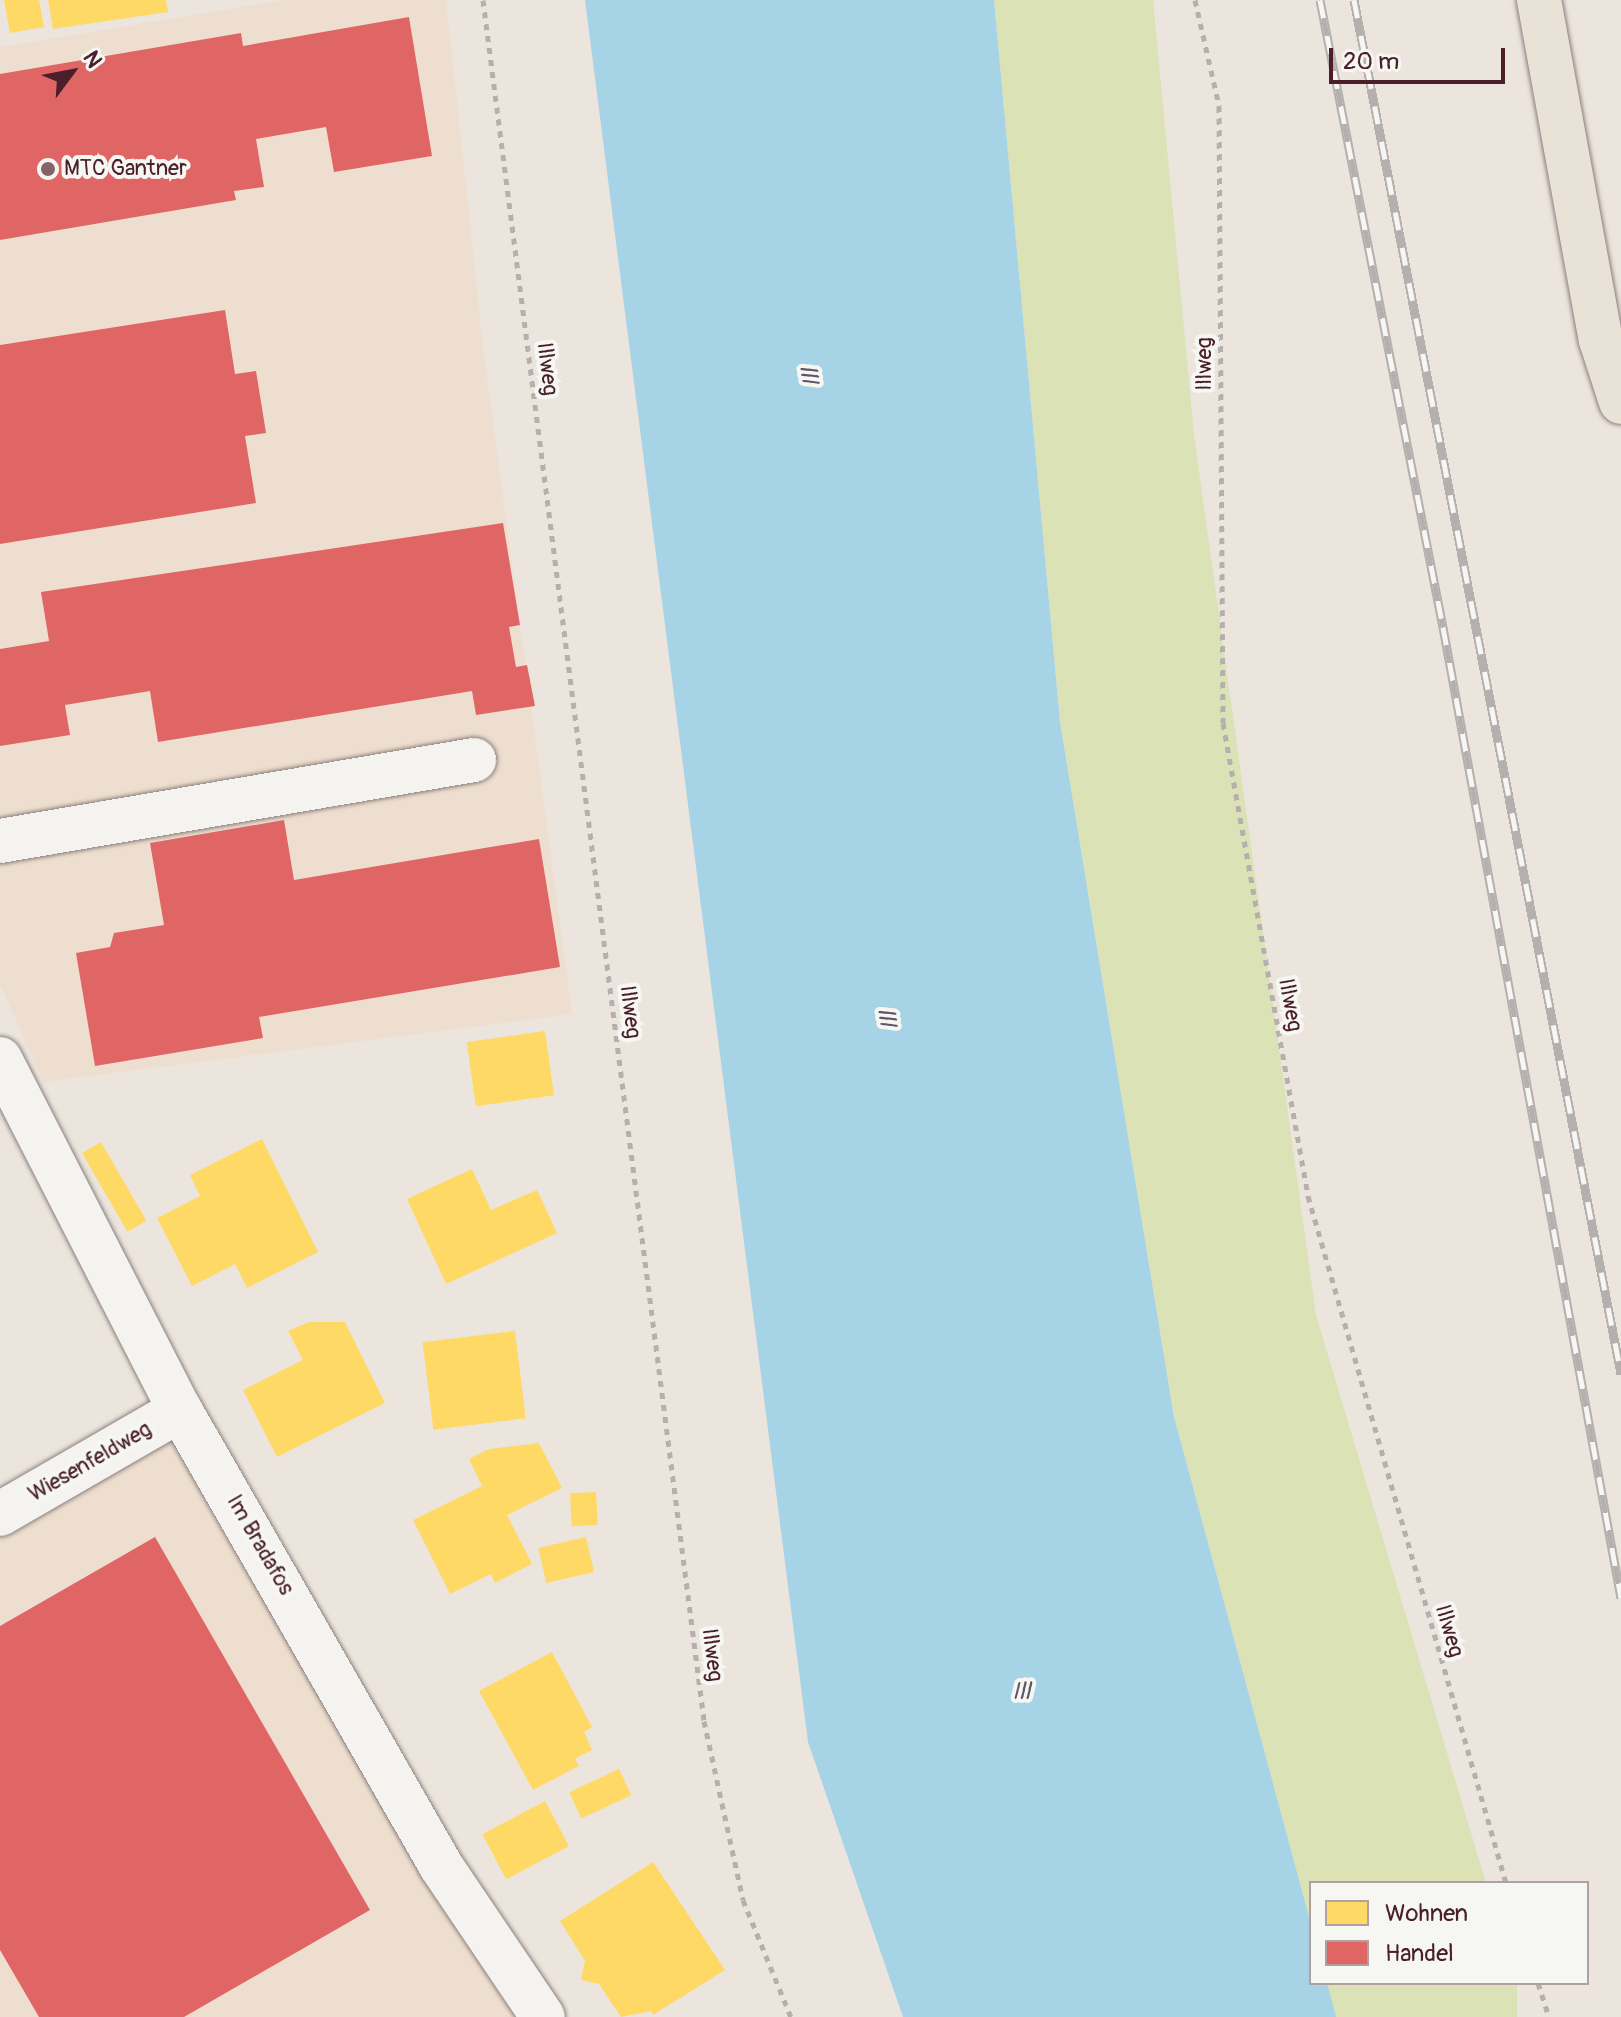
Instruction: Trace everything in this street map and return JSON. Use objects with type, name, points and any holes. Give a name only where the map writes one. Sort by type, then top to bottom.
[{"type":"highway","points":[[1539,0],[1601,340],[1621,402]]},
{"type":"street","points":[[0,841],[474,760]]},
{"type":"street","name":"Im Bradafos","points":[[0,1059],[180,1410],[441,1866],[543,2017]]},
{"type":"street","name":"Wiesenfeldweg","points":[[0,1514],[180,1410]]},
{"type":"path","name":"Illweg","points":[[483,0],[704,1721],[743,1900],[791,2017]]},
{"type":"path","name":"Illweg","points":[[1195,0],[1219,106],[1223,723],[1308,1196],[1505,1881]]},
{"type":"path","points":[[1539,1985],[1549,2017]]},
{"type":"shaded area","points":[[285,0],[446,0],[483,347],[572,1014],[43,1082],[0,984],[0,47]]},
{"type":"shaded area","points":[[154,1406],[521,2017],[0,2017],[0,1490]]},
{"type":"green space","points":[[994,0],[1153,0],[1194,435],[1316,1315],[1485,1881],[1309,1881],[1309,1917],[1174,1417],[1060,722]]},
{"type":"green space","points":[[1327,1985],[1517,1985],[1517,2017],[1327,2017]]},
{"type":"water","name":"Ill","points":[[585,0],[994,0],[1060,722],[1174,1417],[1309,1917],[1309,1985],[1328,1985],[1336,2017],[903,2017],[808,1742]]},
{"type":"building: Wohnen","points":[[4,0],[39,0],[44,27],[10,33]]},
{"type":"building: Wohnen","points":[[48,0],[166,0],[168,12],[53,29]]},
{"type":"building: Wohnen","points":[[545,1031],[554,1095],[476,1106],[467,1042]]},
{"type":"building: Wohnen","points":[[262,1139],[318,1252],[247,1288],[235,1264],[192,1286],[157,1218],[200,1196],[190,1175]]},
{"type":"building: Wohnen","points":[[101,1142],[146,1221],[127,1232],[82,1153]]},
{"type":"building: Wohnen","points":[[472,1169],[491,1210],[537,1190],[557,1233],[446,1284],[407,1199]]},
{"type":"building: Wohnen","points":[[309,1322],[345,1322],[385,1403],[277,1457],[243,1390],[303,1360],[288,1331]]},
{"type":"building: Wohnen","points":[[515,1331],[526,1418],[433,1430],[423,1342]]},
{"type":"building: Wohnen","points":[[539,1443],[562,1488],[507,1515],[532,1564],[495,1583],[491,1574],[450,1594],[413,1520],[482,1486],[469,1459],[489,1449]]},
{"type":"building: Wohnen","points":[[596,1492],[598,1525],[572,1526],[570,1493]]},
{"type":"building: Wohnen","points":[[586,1537],[594,1572],[546,1583],[538,1548]]},
{"type":"building: Wohnen","points":[[552,1652],[592,1727],[584,1732],[592,1750],[575,1759],[579,1766],[533,1790],[479,1691]]},
{"type":"building: Wohnen","points":[[619,1769],[631,1795],[581,1819],[569,1792]]},
{"type":"building: Wohnen","points":[[545,1801],[569,1846],[506,1879],[482,1834]]},
{"type":"building: Wohnen","points":[[653,1862],[725,1970],[653,2015],[651,2011],[621,2017],[599,1984],[581,1980],[585,1961],[560,1921]]},
{"type":"building: Handel","points":[[409,17],[432,156],[334,172],[326,127],[256,139],[264,187],[234,191],[236,200],[0,240],[0,74],[241,33],[243,46]]},
{"type":"building: Handel","points":[[225,310],[235,374],[256,371],[266,433],[245,436],[256,503],[0,544],[0,345]]},
{"type":"building: Handel","points":[[503,523],[520,625],[509,627],[516,667],[527,665],[535,706],[476,715],[472,691],[158,742],[150,691],[65,705],[70,735],[0,746],[0,649],[49,641],[41,592]]},
{"type":"building: Handel","points":[[284,820],[294,880],[539,839],[560,967],[259,1017],[263,1038],[95,1066],[76,953],[110,947],[114,933],[164,925],[150,843]]},
{"type":"building: Handel","points":[[155,1537],[370,1910],[184,2017],[39,2017],[0,1950],[0,1626]]},
{"type":"railway","points":[[1320,0],[1443,627],[1621,1598]]},
{"type":"railway","points":[[1354,0],[1621,1374]]},
{"type":"place","name":"MTC Gantner","points":[[48,169]]}]
